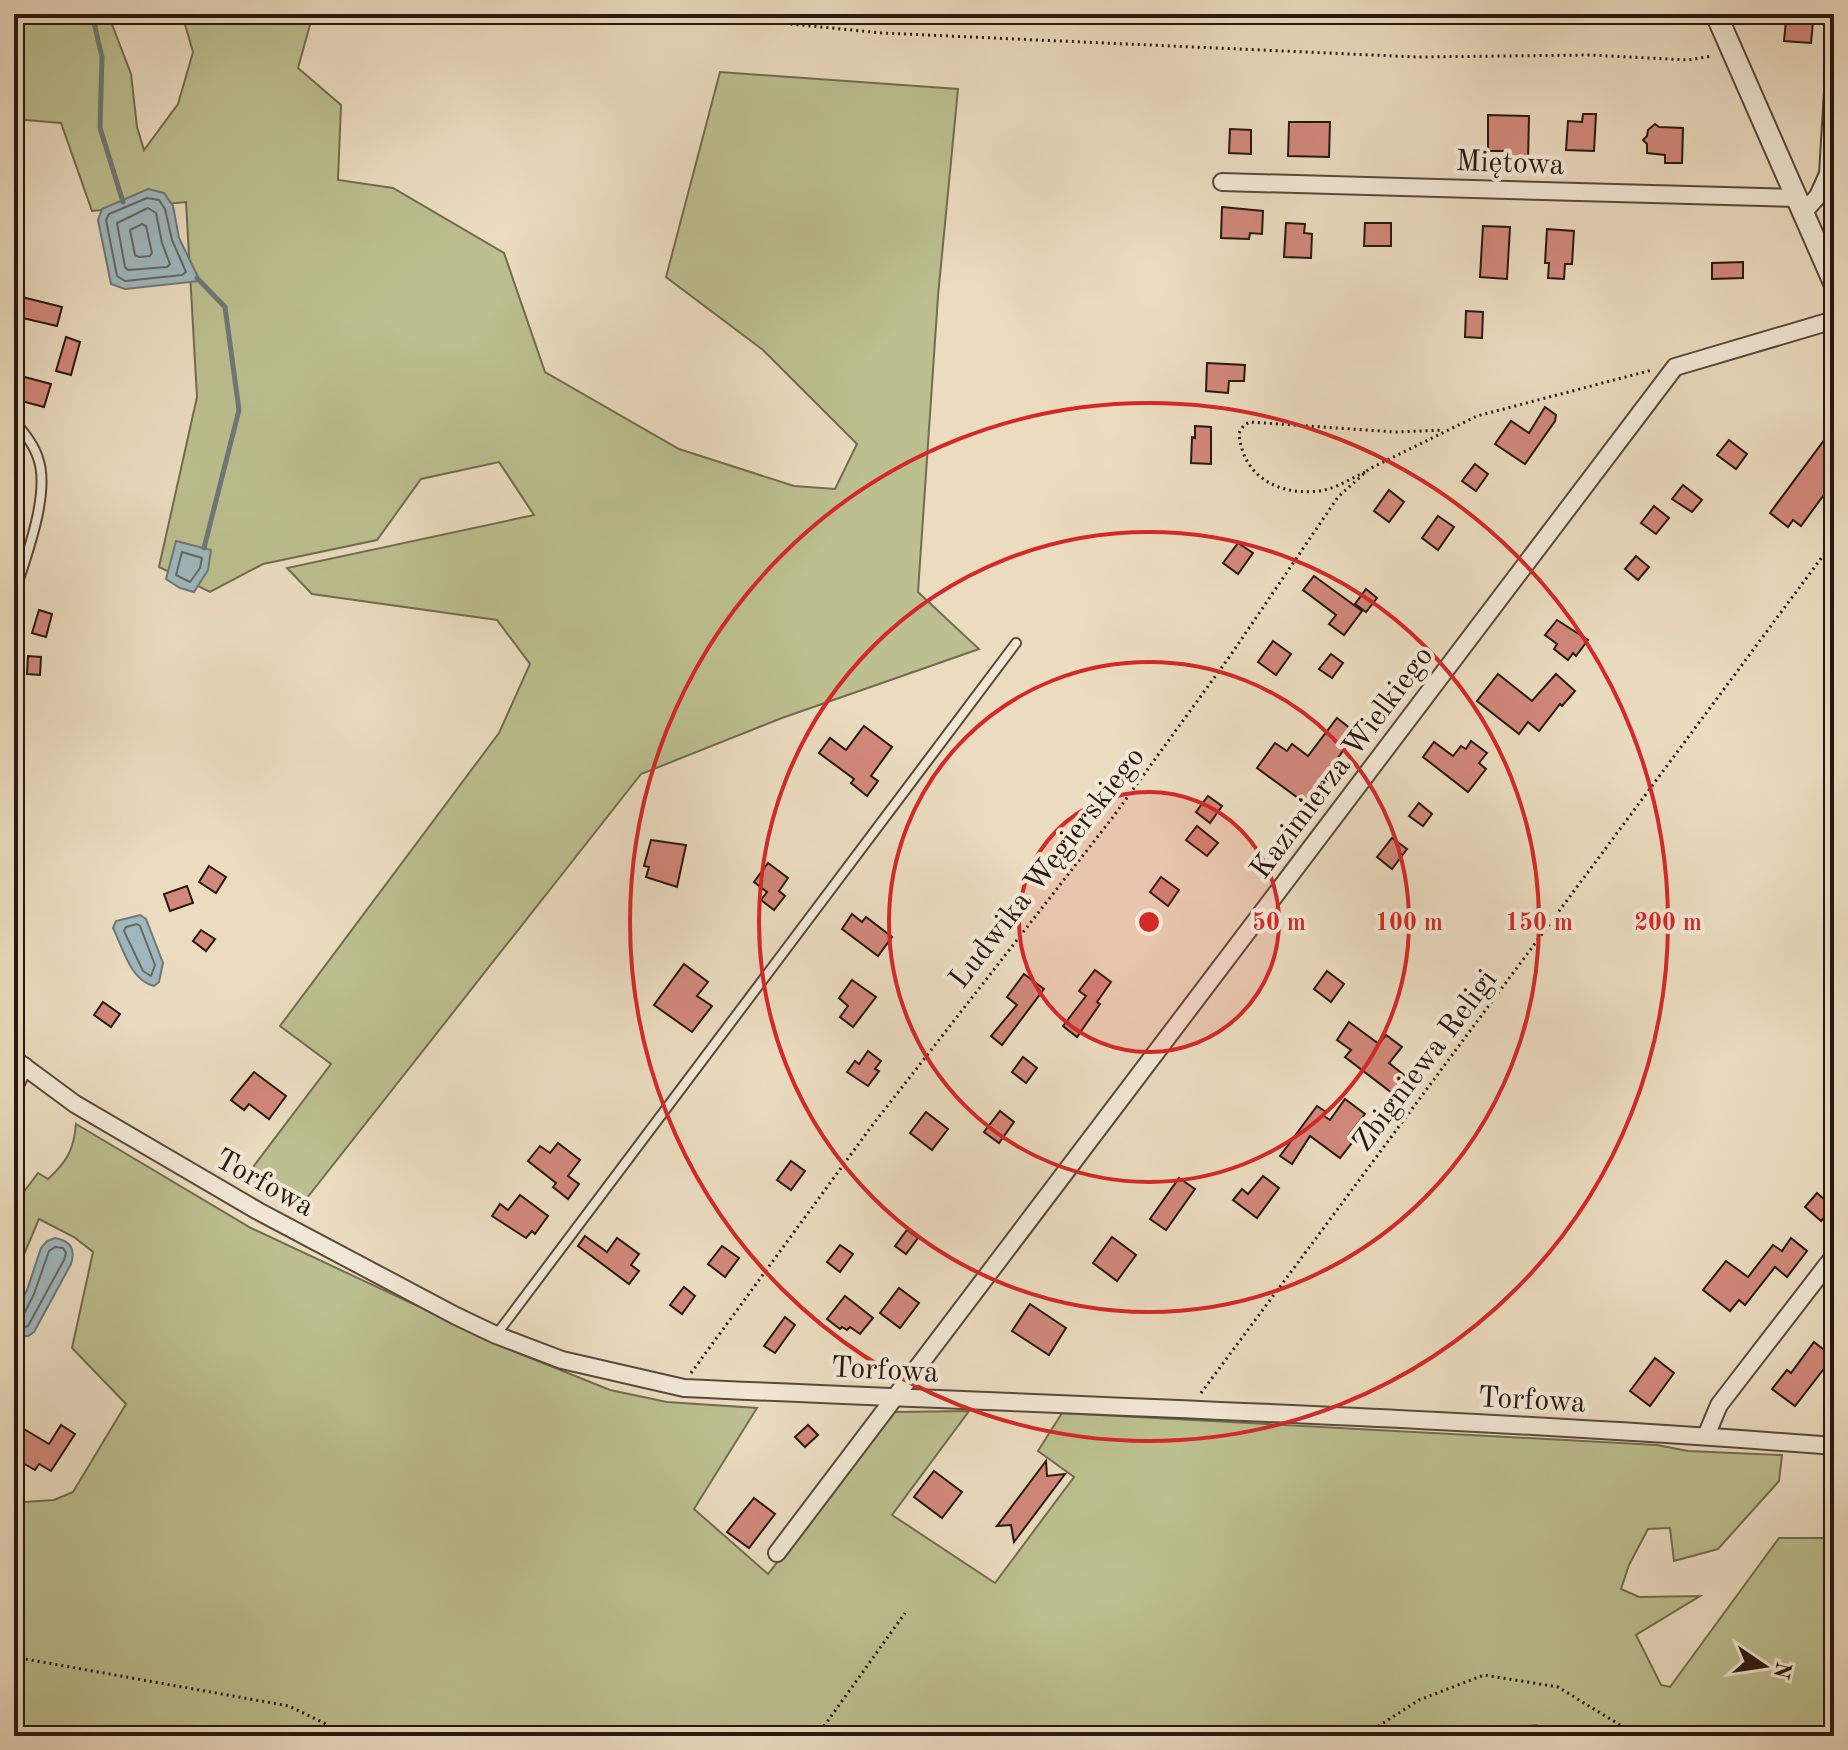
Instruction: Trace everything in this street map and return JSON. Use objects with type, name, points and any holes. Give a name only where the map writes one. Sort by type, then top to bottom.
[{"type":"street","points":[[1716,14],[1834,283]]},
{"type":"street","points":[[1799,205],[1818,196],[1828,174],[1834,75]]},
{"type":"street","name":"Miętowa","points":[[1222,182],[1799,205]]},
{"type":"street","points":[[1675,367],[1834,320]]},
{"type":"street","name":"Kazimierza Wielkiego","points":[[777,1553],[1675,367]]},
{"type":"street","points":[[14,1087],[19,1062]]},
{"type":"street","name":"Torfowa","points":[[19,1062],[75,1104],[258,1211],[496,1335],[562,1360],[684,1388],[1190,1409],[1706,1436],[1834,1446]]},
{"type":"street","points":[[1706,1436],[1719,1405],[1834,1256]]},
{"type":"lane","points":[[14,421],[39,459],[42,480],[14,595]]},
{"type":"lane","points":[[496,1335],[1016,643]]},
{"type":"path","points":[[689,14],[882,33],[1417,57],[1590,55],[1688,60],[1732,51]]},
{"type":"path","name":"Ludwika Węgierskiego","points":[[684,1388],[692,1370],[871,1127],[1122,804],[1230,656],[1338,497],[1369,469],[1477,416],[1643,371],[1675,367]]},
{"type":"path","points":[[1369,469],[1337,486],[1319,491],[1285,490],[1269,485],[1255,474],[1245,460],[1239,433],[1250,422],[1395,432],[1447,429]]},
{"type":"path","name":"Zbigniewa Religi","points":[[1190,1409],[1834,541]]},
{"type":"path","points":[[817,1736],[905,1613]]},
{"type":"path","points":[[14,1657],[289,1706],[343,1736]]},
{"type":"path","points":[[1363,1736],[1419,1700],[1484,1675],[1558,1687],[1638,1736]]},
{"type":"green space","points":[[14,14],[108,14],[131,74],[137,127],[144,150],[178,104],[193,52],[182,14],[313,14],[298,68],[341,105],[338,180],[393,188],[504,253],[545,372],[679,449],[794,486],[835,489],[857,444],[763,350],[666,277],[720,72],[958,89],[938,296],[918,592],[979,649],[782,718],[641,774],[299,1208],[244,1179],[331,1064],[280,1026],[499,733],[530,664],[497,620],[312,594],[287,568],[534,515],[499,462],[421,479],[377,540],[263,564],[210,592],[159,567],[197,397],[186,202],[92,211],[61,123],[14,119]]},
{"type":"green space","points":[[76,1124],[251,1228],[518,1353],[610,1390],[667,1402],[757,1408],[694,1509],[768,1574],[894,1412],[969,1411],[892,1515],[995,1583],[1074,1477],[1038,1451],[1062,1413],[1657,1445],[1688,1451],[1782,1455],[1779,1481],[1718,1549],[1674,1561],[1670,1528],[1648,1529],[1629,1565],[1621,1589],[1639,1597],[1700,1596],[1636,1635],[1661,1685],[1670,1687],[1779,1538],[1834,1538],[1834,1736],[1561,1736],[1536,1725],[1439,1736],[14,1736],[14,1497],[25,1502],[54,1500],[73,1492],[126,1404],[72,1348],[93,1252],[74,1237],[39,1219],[14,1278],[14,1231],[17,1227],[14,1205],[38,1173],[48,1179],[60,1167],[71,1148]]},
{"type":"water","points":[[148,189],[164,193],[173,206],[179,238],[200,281],[125,289],[111,284],[98,220],[102,209]]},
{"type":"water","points":[[176,541],[211,550],[208,570],[194,592],[166,579]]},
{"type":"water","points":[[140,915],[146,919],[163,963],[159,982],[154,986],[146,983],[133,970],[113,928],[116,921]]},
{"type":"water","points":[[55,1238],[70,1246],[73,1254],[71,1264],[34,1332],[21,1336],[14,1330],[14,1316],[27,1290],[41,1248]]},
{"type":"building","points":[[1786,21],[1813,22],[1811,43],[1784,41]]},
{"type":"building","points":[[1583,114],[1596,114],[1594,151],[1566,150],[1568,121],[1582,122]]},
{"type":"building","points":[[1488,115],[1529,116],[1528,161],[1510,161],[1510,151],[1488,151]]},
{"type":"building","points":[[1289,122],[1330,122],[1329,157],[1288,156]]},
{"type":"building","points":[[1655,124],[1659,127],[1683,128],[1682,163],[1665,163],[1665,155],[1647,153],[1647,144],[1643,140]]},
{"type":"building","points":[[1230,129],[1251,130],[1251,154],[1229,153]]},
{"type":"building","points":[[1222,207],[1263,211],[1262,234],[1250,233],[1249,239],[1221,238]]},
{"type":"building","points":[[1286,223],[1305,224],[1304,233],[1312,234],[1311,258],[1284,257]]},
{"type":"building","points":[[1365,223],[1391,223],[1391,246],[1364,246]]},
{"type":"building","points":[[1483,226],[1510,227],[1507,279],[1480,277]]},
{"type":"building","points":[[1547,229],[1574,231],[1572,264],[1565,264],[1564,279],[1548,278],[1549,263],[1545,263]]},
{"type":"building","points":[[1743,262],[1743,278],[1712,279],[1712,263]]},
{"type":"building","points":[[18,296],[62,307],[57,326],[14,316]]},
{"type":"building","points":[[1466,311],[1483,312],[1482,338],[1465,337]]},
{"type":"building","points":[[66,337],[80,342],[71,375],[56,371]]},
{"type":"building","points":[[1207,363],[1245,365],[1244,381],[1229,381],[1228,393],[1206,391]]},
{"type":"building","points":[[17,375],[51,384],[44,407],[14,399]]},
{"type":"building","points":[[1545,407],[1556,415],[1555,421],[1525,464],[1495,444],[1511,421],[1529,433]]},
{"type":"building","points":[[1195,426],[1211,427],[1211,464],[1191,463]]},
{"type":"building","points":[[1825,439],[1834,446],[1834,465],[1827,474],[1834,481],[1801,526],[1793,520],[1788,527],[1770,513]]},
{"type":"building","points":[[1729,440],[1747,454],[1736,469],[1717,455]]},
{"type":"building","points":[[1475,464],[1488,474],[1476,491],[1462,481]]},
{"type":"building","points":[[1683,485],[1702,500],[1692,512],[1672,499]]},
{"type":"building","points":[[1389,490],[1404,502],[1389,522],[1374,511]]},
{"type":"building","points":[[1654,506],[1669,518],[1656,534],[1641,523]]},
{"type":"building","points":[[1438,516],[1454,527],[1438,550],[1422,538]]},
{"type":"building","points":[[1238,543],[1253,553],[1238,574],[1223,563]]},
{"type":"building","points":[[1636,556],[1649,567],[1638,580],[1625,569]]},
{"type":"building","points":[[1314,576],[1362,611],[1344,635],[1329,624],[1336,615],[1303,590]]},
{"type":"building","points":[[1366,589],[1377,598],[1366,612],[1355,604]]},
{"type":"building","points":[[39,610],[52,614],[46,637],[32,633]]},
{"type":"building","points":[[1557,620],[1588,640],[1576,656],[1573,653],[1568,660],[1554,649],[1557,644],[1545,635]]},
{"type":"building","points":[[1273,641],[1291,654],[1276,675],[1258,662]]},
{"type":"building","points":[[1331,654],[1343,663],[1332,678],[1319,669]]},
{"type":"building","points":[[28,656],[41,657],[40,675],[27,674]]},
{"type":"building","points":[[1498,674],[1532,701],[1556,674],[1575,691],[1562,706],[1560,704],[1539,731],[1528,722],[1519,734],[1477,701]]},
{"type":"building","points":[[1337,718],[1356,733],[1305,803],[1257,768],[1275,743],[1287,751],[1292,744],[1308,756]]},
{"type":"building","points":[[864,726],[892,747],[871,776],[878,781],[867,796],[851,783],[854,779],[819,753],[830,738],[846,750]]},
{"type":"building","points":[[1471,741],[1487,753],[1479,763],[1486,769],[1468,792],[1423,757],[1434,742],[1453,756],[1461,746],[1466,749]]},
{"type":"building","points":[[1208,796],[1222,806],[1210,823],[1196,812]]},
{"type":"building","points":[[1419,803],[1432,814],[1423,826],[1409,816]]},
{"type":"building","points":[[1197,826],[1218,843],[1207,856],[1186,840]]},
{"type":"building","points":[[1392,838],[1407,849],[1392,869],[1377,857]]},
{"type":"building","points":[[651,840],[686,845],[677,887],[646,877],[649,867],[644,866]]},
{"type":"building","points":[[768,863],[788,878],[779,891],[785,896],[774,910],[761,900],[767,892],[754,882]]},
{"type":"building","points":[[209,866],[226,877],[216,893],[199,882]]},
{"type":"building","points":[[1161,877],[1179,890],[1168,906],[1150,892]]},
{"type":"building","points":[[187,886],[193,903],[170,911],[164,894]]},
{"type":"building","points":[[852,914],[862,922],[866,917],[892,937],[878,956],[842,929]]},
{"type":"building","points":[[201,930],[215,939],[206,951],[193,941]]},
{"type":"building","points":[[684,964],[708,982],[697,996],[712,1006],[692,1032],[654,1005]]},
{"type":"building","points":[[1095,970],[1111,982],[1077,1037],[1063,1026],[1086,996],[1079,991]]},
{"type":"building","points":[[1327,971],[1344,984],[1331,1002],[1314,989]]},
{"type":"building","points":[[1024,974],[1044,989],[1002,1045],[991,1036],[1017,1005],[1007,997]]},
{"type":"building","points":[[852,980],[876,997],[853,1027],[840,1017],[848,1006],[839,998]]},
{"type":"building","points":[[103,1002],[120,1014],[111,1027],[94,1015]]},
{"type":"building","points":[[1349,1022],[1379,1044],[1386,1035],[1402,1047],[1389,1063],[1409,1079],[1396,1096],[1345,1057],[1351,1050],[1337,1040]]},
{"type":"building","points":[[868,1051],[881,1061],[875,1069],[879,1071],[868,1086],[847,1072],[855,1061],[859,1064]]},
{"type":"building","points":[[1023,1057],[1037,1068],[1026,1083],[1012,1072]]},
{"type":"building","points":[[254,1072],[286,1096],[269,1119],[249,1104],[244,1110],[231,1100]]},
{"type":"building","points":[[1345,1099],[1365,1114],[1349,1135],[1355,1139],[1340,1158],[1310,1136],[1292,1164],[1280,1156],[1317,1106],[1326,1112],[1324,1116],[1330,1120]]},
{"type":"building","points":[[1000,1111],[1014,1122],[999,1143],[984,1132]]},
{"type":"building","points":[[926,1112],[948,1129],[932,1150],[910,1133]]},
{"type":"building","points":[[558,1143],[580,1160],[568,1176],[579,1184],[568,1199],[553,1187],[556,1183],[528,1161],[540,1146],[550,1153]]},
{"type":"building","points":[[791,1161],[805,1171],[791,1190],[777,1180]]},
{"type":"building","points":[[1263,1176],[1279,1188],[1257,1218],[1233,1200],[1242,1189],[1248,1194]]},
{"type":"building","points":[[1179,1178],[1195,1189],[1166,1230],[1150,1219]]},
{"type":"building","points":[[1817,1193],[1833,1207],[1821,1221],[1805,1207]]},
{"type":"building","points":[[520,1195],[548,1216],[535,1234],[532,1231],[526,1238],[492,1216],[500,1204],[508,1210]]},
{"type":"building","points":[[907,1230],[918,1238],[906,1254],[895,1246]]},
{"type":"building","points":[[585,1236],[607,1252],[617,1238],[639,1254],[631,1265],[639,1271],[629,1284],[578,1246]]},
{"type":"building","points":[[1112,1237],[1136,1255],[1117,1281],[1093,1263]]},
{"type":"building","points":[[1791,1238],[1807,1251],[1787,1277],[1775,1267],[1745,1305],[1739,1300],[1730,1311],[1703,1290],[1726,1261],[1748,1277],[1773,1245],[1782,1251]]},
{"type":"building","points":[[840,1245],[853,1254],[840,1272],[827,1262]]},
{"type":"building","points":[[722,1246],[739,1258],[725,1277],[708,1264]]},
{"type":"building","points":[[684,1287],[695,1296],[682,1314],[670,1305]]},
{"type":"building","points":[[899,1288],[919,1303],[900,1328],[880,1313]]},
{"type":"building","points":[[845,1296],[873,1318],[860,1334],[850,1327],[840,1329],[827,1319]]},
{"type":"building","points":[[1030,1304],[1066,1328],[1049,1355],[1012,1331]]},
{"type":"building","points":[[785,1317],[795,1325],[775,1353],[764,1346]]},
{"type":"building","points":[[1814,1342],[1833,1357],[1795,1406],[1772,1389],[1787,1370],[1791,1373]]},
{"type":"building","points":[[1655,1358],[1674,1373],[1650,1406],[1630,1391]]},
{"type":"building","points":[[14,1423],[49,1444],[61,1425],[75,1434],[51,1471],[39,1464],[35,1470],[14,1458]]},
{"type":"building","points":[[808,1425],[818,1435],[805,1447],[795,1437]]},
{"type":"building","points":[[1046,1461],[1047,1476],[1065,1474],[1014,1542],[1011,1525],[997,1526]]},
{"type":"building","points":[[934,1471],[962,1492],[942,1518],[914,1497]]},
{"type":"building","points":[[754,1498],[775,1514],[749,1548],[727,1532]]},
{"type":"waterway","points":[[92,14],[102,57],[100,128],[123,202]]},
{"type":"waterway","points":[[197,278],[225,307],[239,410],[204,548]]}]
